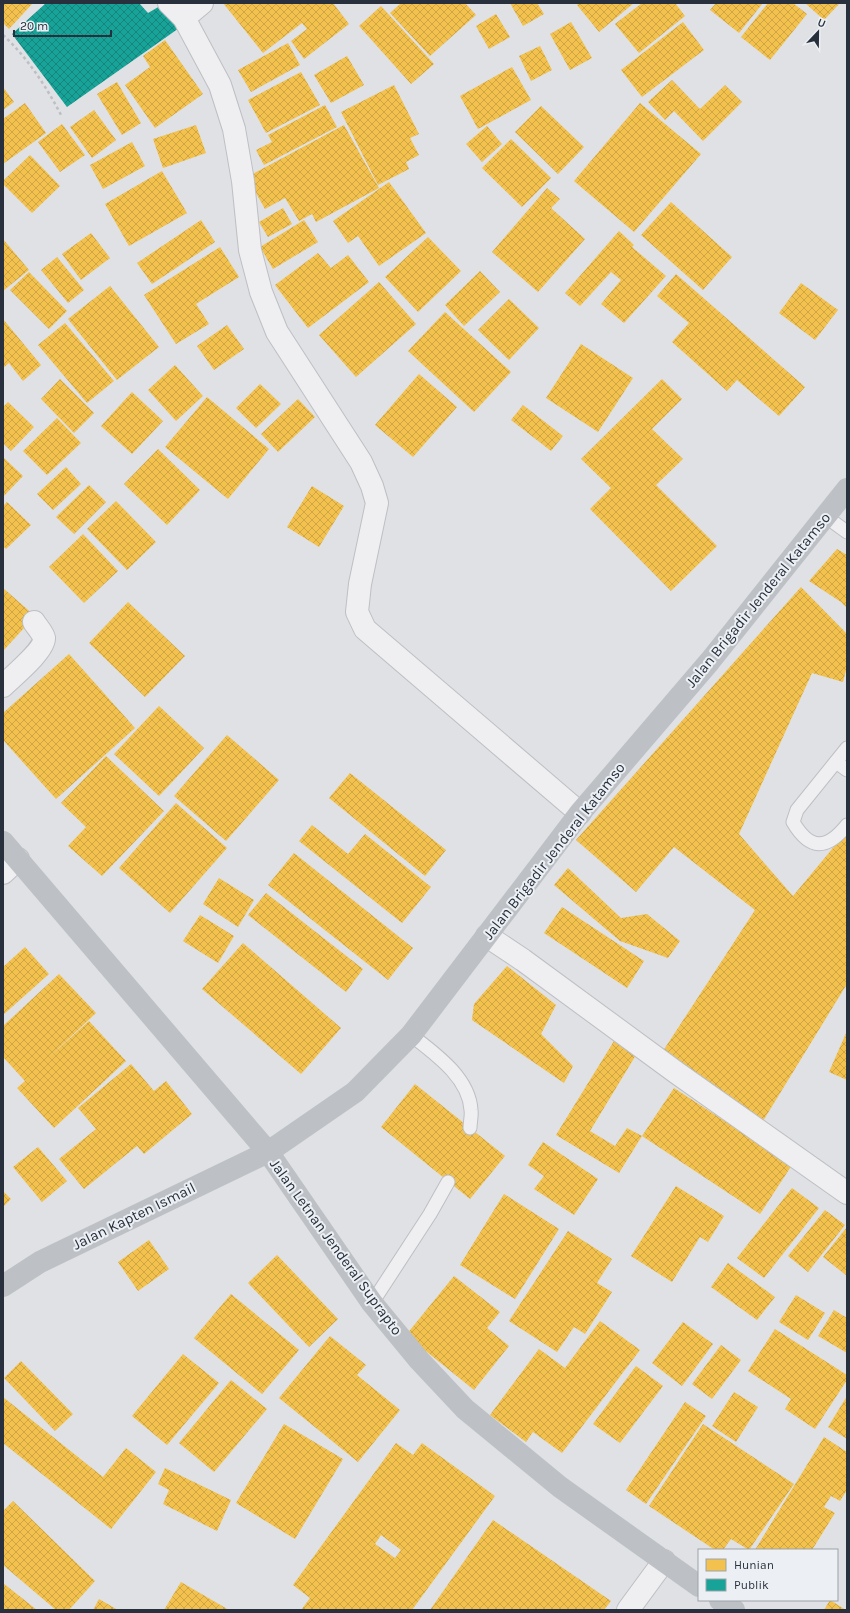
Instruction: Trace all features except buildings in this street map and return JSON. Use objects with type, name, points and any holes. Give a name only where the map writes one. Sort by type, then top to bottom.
[{"type":"street","points":[[202,3],[176,11],[220,84],[234,129],[243,181],[250,250],[260,292],[277,332],[361,462],[372,486],[377,503],[360,584],[357,612],[359,619],[365,629],[580,813]]},
{"type":"street","name":"Jalan Brigadir Jenderal Katamso","points":[[268,1152],[355,1092],[412,1035],[580,813],[710,661],[847,489]]},
{"type":"street","points":[[3,686],[37,652],[44,642],[43,635],[34,622]]},
{"type":"street","name":"Jalan Letnan Jenderal Suprapto","points":[[3,842],[10,866],[268,1152],[372,1303],[420,1360],[465,1409],[560,1487],[698,1585]]},
{"type":"street","points":[[487,936],[523,960],[677,1073],[847,1193]]},
{"type":"street","name":"Jalan Kapten Ismail","points":[[3,1286],[40,1262],[268,1152]]},
{"type":"street","points":[[628,1610],[664,1561]]},
{"type":"street","points":[[721,1601],[734,1610]]},
{"type":"lane","points":[[825,516],[847,532]]},
{"type":"lane","points":[[847,748],[797,810],[793,822],[801,836],[816,844],[827,843],[836,838],[847,825]]},
{"type":"lane","points":[[836,762],[847,770]]},
{"type":"lane","points":[[412,1035],[444,1060],[454,1072],[466,1091],[472,1109],[470,1128]]},
{"type":"lane","points":[[372,1303],[430,1214],[448,1182]]},
{"type":"path","points":[[3,35],[31,67],[46,88],[61,115]]}]
